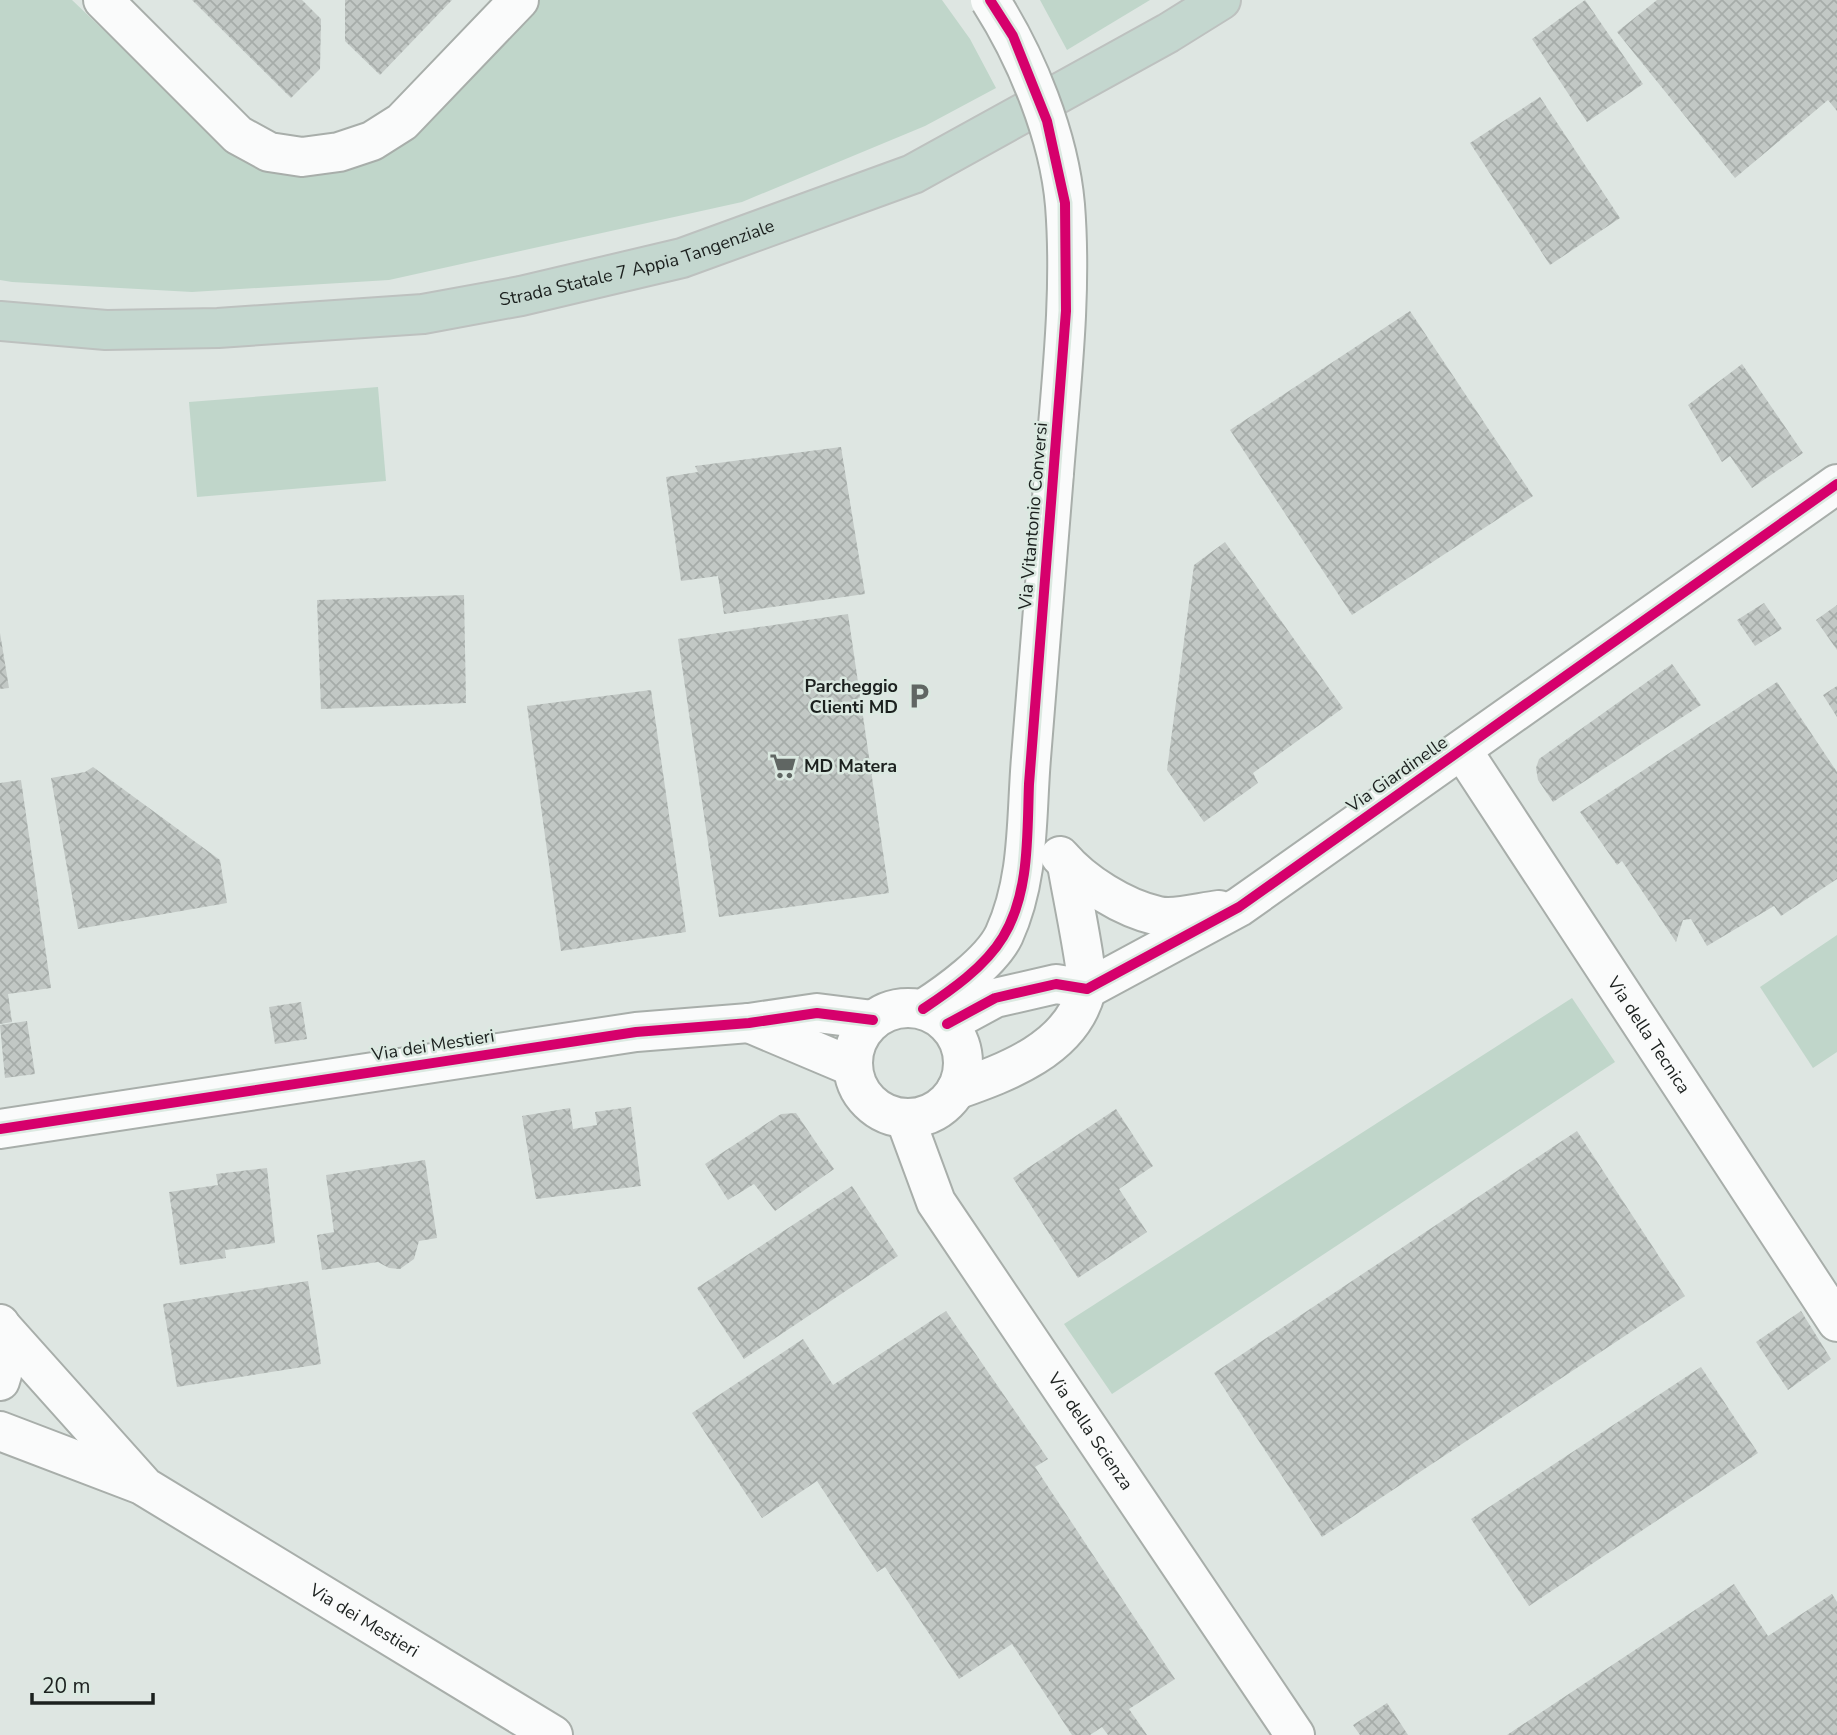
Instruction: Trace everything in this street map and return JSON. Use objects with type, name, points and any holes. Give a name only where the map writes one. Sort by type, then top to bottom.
[{"type":"highway","name":"Strada Statale 7 Appia Tangenziale","points":[[0,321],[131,330],[218,328],[423,314],[521,296],[682,258],[913,174],[1168,33],[1221,0]]},
{"type":"street","points":[[103,0],[238,135],[269,152],[302,157],[339,152],[361,145],[402,122],[519,0]]},
{"type":"street","name":"Via Vitantonio Conversi","points":[[935,1017],[955,986],[1003,938],[1016,904],[1026,860],[1029,784],[1066,312],[1065,203],[1047,121],[1013,36],[990,0]]},
{"type":"street","name":"Via Giardinelle","points":[[1087,989],[1239,907],[1837,484]]},
{"type":"street","name":"Via della Tecnica","points":[[1462,750],[1837,1322]]},
{"type":"street","name":"Via Vitantonio Conversi","points":[[1029,784],[1055,851],[1076,876],[1104,893],[1160,917],[1239,907]]},
{"type":"street","points":[[956,1090],[1012,1071],[1069,1029],[1087,989],[1067,864]]},
{"type":"street","points":[[935,1017],[958,1038],[963,1056],[962,1073],[956,1090],[937,1110],[919,1117],[905,1118],[883,1112],[867,1101],[858,1085],[853,1067],[854,1049],[861,1033],[873,1020],[897,1009],[935,1017],[995,998],[1056,984],[1087,989]]},
{"type":"street","name":"Via dei Mestieri","points":[[0,1129],[636,1032],[749,1023],[817,1013],[873,1020]]},
{"type":"street","name":"Via dei Mestieri","points":[[749,1023],[853,1067]]},
{"type":"street","name":"Via della Scienza","points":[[905,1118],[914,1149],[936,1202],[1295,1735]]},
{"type":"street","points":[[0,1324],[6,1346],[5,1368],[0,1381]]},
{"type":"street","name":"Via dei Mestieri","points":[[0,1324],[145,1487],[554,1735]]},
{"type":"street","points":[[0,1431],[145,1487]]},
{"type":"green space","points":[[0,0],[72,0],[219,140],[339,162],[534,0],[942,0],[970,39],[996,88],[925,126],[742,202],[389,280],[192,292],[12,282],[0,280]]},
{"type":"green space","points":[[1040,0],[1150,0],[1067,50]]},
{"type":"green space","points":[[378,387],[386,481],[197,497],[189,402]]},
{"type":"green space","points":[[1837,935],[1837,1052],[1813,1068],[1760,987]]},
{"type":"green space","points":[[1572,998],[1615,1062],[1112,1394],[1064,1324]]},
{"type":"building","points":[[192,0],[302,0],[321,19],[320,69],[291,98]]},
{"type":"building","points":[[345,0],[452,0],[380,75],[345,41]]},
{"type":"building","points":[[1585,0],[1643,84],[1587,122],[1532,39]]},
{"type":"building","points":[[1657,0],[1837,0],[1837,111],[1828,100],[1735,178],[1617,32]]},
{"type":"building","points":[[1540,97],[1620,218],[1550,265],[1470,143]]},
{"type":"building","points":[[1410,311],[1533,496],[1352,615],[1230,430]]},
{"type":"building","points":[[1742,364],[1803,453],[1752,488],[1730,456],[1722,462],[1688,405]]},
{"type":"building","points":[[841,447],[865,594],[724,614],[718,576],[681,581],[666,477],[698,472],[695,466]]},
{"type":"building","points":[[1225,542],[1343,708],[1253,773],[1258,783],[1204,822],[1167,770],[1194,565]]},
{"type":"building","points":[[464,595],[466,703],[321,709],[317,600]]},
{"type":"building","points":[[1764,603],[1782,629],[1755,646],[1737,620]]},
{"type":"building","points":[[1837,605],[1837,650],[1816,620]]},
{"type":"building","name":"MD Matera","points":[[848,614],[889,893],[719,917],[678,639]]},
{"type":"building","points":[[0,633],[9,688],[0,689]]},
{"type":"building","points":[[1672,664],[1701,705],[1553,802],[1538,780],[1536,768],[1539,759]]},
{"type":"building","points":[[1777,682],[1837,772],[1837,879],[1781,916],[1774,906],[1707,946],[1691,919],[1683,920],[1676,942],[1622,861],[1617,865],[1580,812]]},
{"type":"building","points":[[1837,686],[1837,717],[1823,695]]},
{"type":"building","points":[[651,690],[686,932],[561,951],[527,706]]},
{"type":"building","points":[[93,767],[220,860],[227,903],[78,929],[51,778],[85,772]]},
{"type":"building","points":[[21,780],[51,988],[8,994],[12,1022],[0,1024],[0,783]]},
{"type":"building","points":[[301,1002],[307,1039],[275,1044],[269,1007]]},
{"type":"building","points":[[27,1021],[35,1074],[5,1078],[0,1025]]},
{"type":"building","points":[[631,1107],[641,1186],[536,1199],[522,1116],[570,1108],[573,1129],[597,1125],[595,1112]]},
{"type":"building","points":[[1116,1109],[1153,1166],[1119,1189],[1147,1232],[1078,1278],[1013,1178]]},
{"type":"building","points":[[796,1113],[834,1169],[775,1211],[754,1184],[728,1200],[705,1164],[781,1114]]},
{"type":"building","points":[[1577,1131],[1685,1296],[1322,1537],[1214,1373]]},
{"type":"building","points":[[425,1160],[437,1238],[419,1241],[414,1259],[400,1269],[389,1268],[378,1262],[322,1270],[317,1235],[334,1232],[326,1175]]},
{"type":"building","points":[[267,1168],[275,1243],[225,1250],[226,1258],[180,1265],[169,1192],[218,1185],[216,1174]]},
{"type":"building","points":[[852,1186],[898,1256],[744,1359],[697,1288]]},
{"type":"building","points":[[308,1281],[321,1364],[177,1387],[163,1304]]},
{"type":"building","points":[[946,1311],[1048,1459],[1035,1467],[1175,1679],[1129,1709],[1147,1735],[1108,1735],[1102,1727],[1090,1735],[1072,1735],[1012,1644],[959,1679],[885,1567],[877,1572],[817,1481],[762,1518],[692,1413],[803,1339],[833,1385]]},
{"type":"building","points":[[1801,1311],[1831,1359],[1788,1390],[1756,1342]]},
{"type":"building","points":[[1701,1367],[1758,1453],[1529,1606],[1471,1519]]},
{"type":"building","points":[[1734,1584],[1768,1636],[1832,1594],[1837,1602],[1837,1735],[1507,1735]]},
{"type":"building","points":[[1387,1703],[1408,1735],[1360,1735],[1353,1725]]},
{"type":"cycle path","points":[[923,1009],[966,978],[996,948],[1012,920],[1023,882],[1066,311],[1065,203],[1047,121],[1013,36],[990,0]]},
{"type":"cycle path","points":[[947,1024],[995,998],[1056,984],[1087,989],[1239,907],[1837,484]]},
{"type":"cycle path","points":[[0,1129],[636,1032],[749,1023],[817,1013],[873,1020]]},
{"type":"place","name":"Parcheggio Clienti MD","points":[[919,696]]},
{"type":"place","name":"MD Matera","points":[[783,766]]}]
